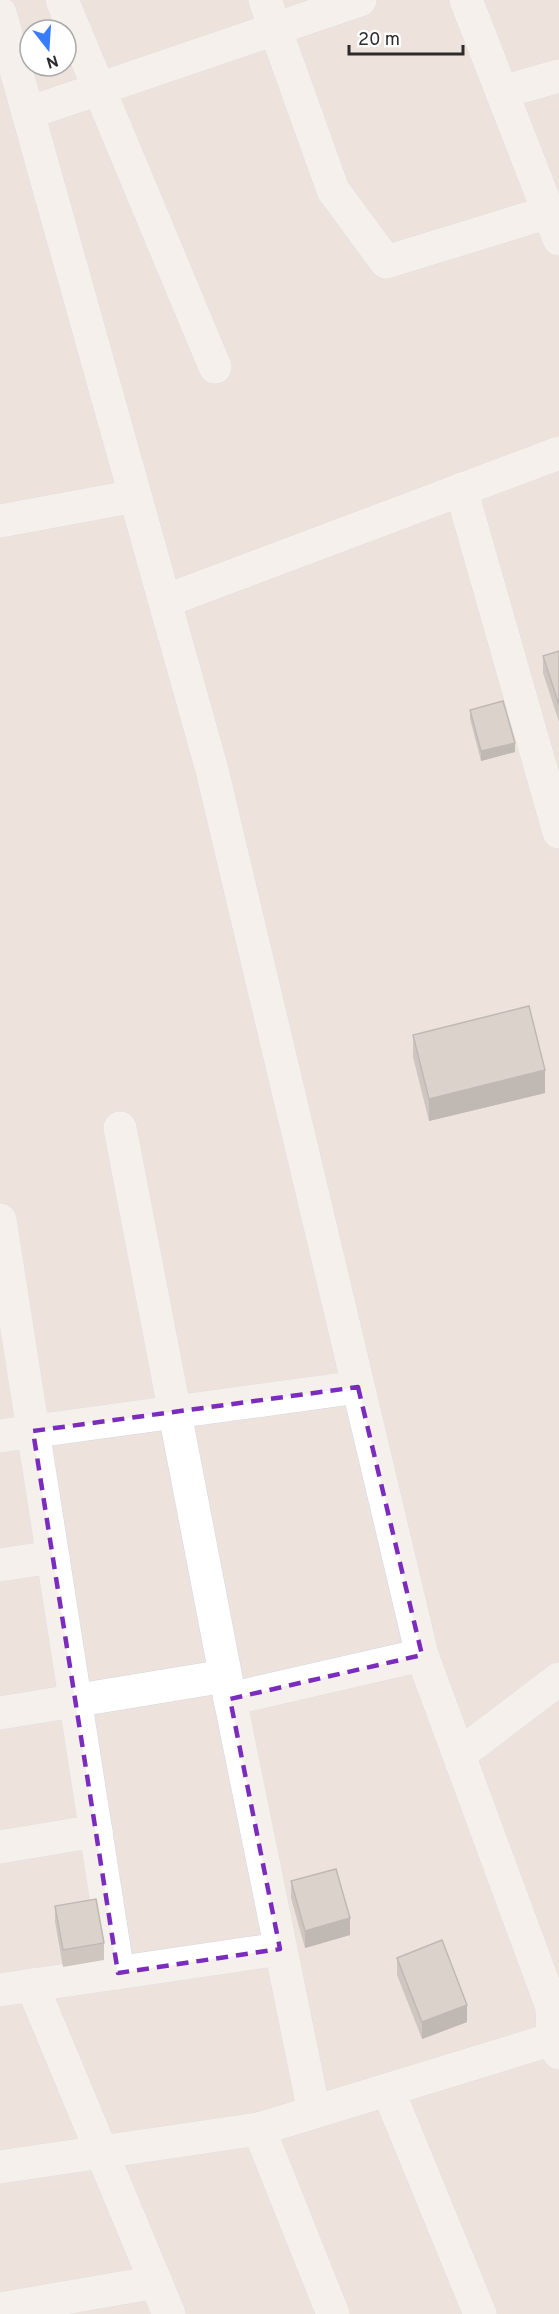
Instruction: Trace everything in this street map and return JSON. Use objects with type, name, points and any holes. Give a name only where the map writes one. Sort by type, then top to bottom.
[{"type":"street","points":[[62,0],[215,368]]},
{"type":"street","points":[[28,113],[99,89],[270,15],[360,0]]},
{"type":"street","points":[[270,15],[333,190],[386,262],[554,226],[466,0]]},
{"type":"street","points":[[0,13],[212,770],[422,1655],[552,2007],[557,2042],[259,2129],[0,2167]]},
{"type":"street","points":[[502,92],[559,76]]},
{"type":"street","points":[[165,601],[559,453]]},
{"type":"street","points":[[461,489],[559,832]]},
{"type":"street","points":[[0,521],[135,496]]},
{"type":"street","points":[[120,1128],[227,1687],[314,2112]]},
{"type":"street","points":[[0,1220],[6,1291],[33,1431],[118,1973]]},
{"type":"street","points":[[0,1436],[358,1387]]},
{"type":"street","points":[[0,1565],[53,1557]]},
{"type":"street","points":[[0,1713],[75,1700],[227,1687],[422,1655]]},
{"type":"street","points":[[459,1755],[559,1679]]},
{"type":"street","points":[[0,1847],[96,1831]]},
{"type":"street","points":[[169,2314],[102,2151],[16,1988],[280,1949]]},
{"type":"street","points":[[388,2090],[480,2314]]},
{"type":"street","points":[[259,2129],[333,2314]]},
{"type":"street","points":[[0,2309],[156,2282]]},
{"type":"highlighted area","points":[[358,1387],[422,1655],[230,1699],[280,1949],[118,1973],[33,1431]]},
{"type":"building","points":[[559,651],[559,705],[543,656]]},
{"type":"building","points":[[503,701],[515,743],[481,751],[470,710]]},
{"type":"building","points":[[529,1006],[545,1070],[429,1099],[413,1035]]},
{"type":"building","points":[[336,1869],[350,1918],[305,1931],[291,1881]]},
{"type":"building","points":[[96,1899],[104,1943],[63,1950],[55,1906]]},
{"type":"building","points":[[442,1940],[467,2005],[422,2022],[397,1958]]}]
